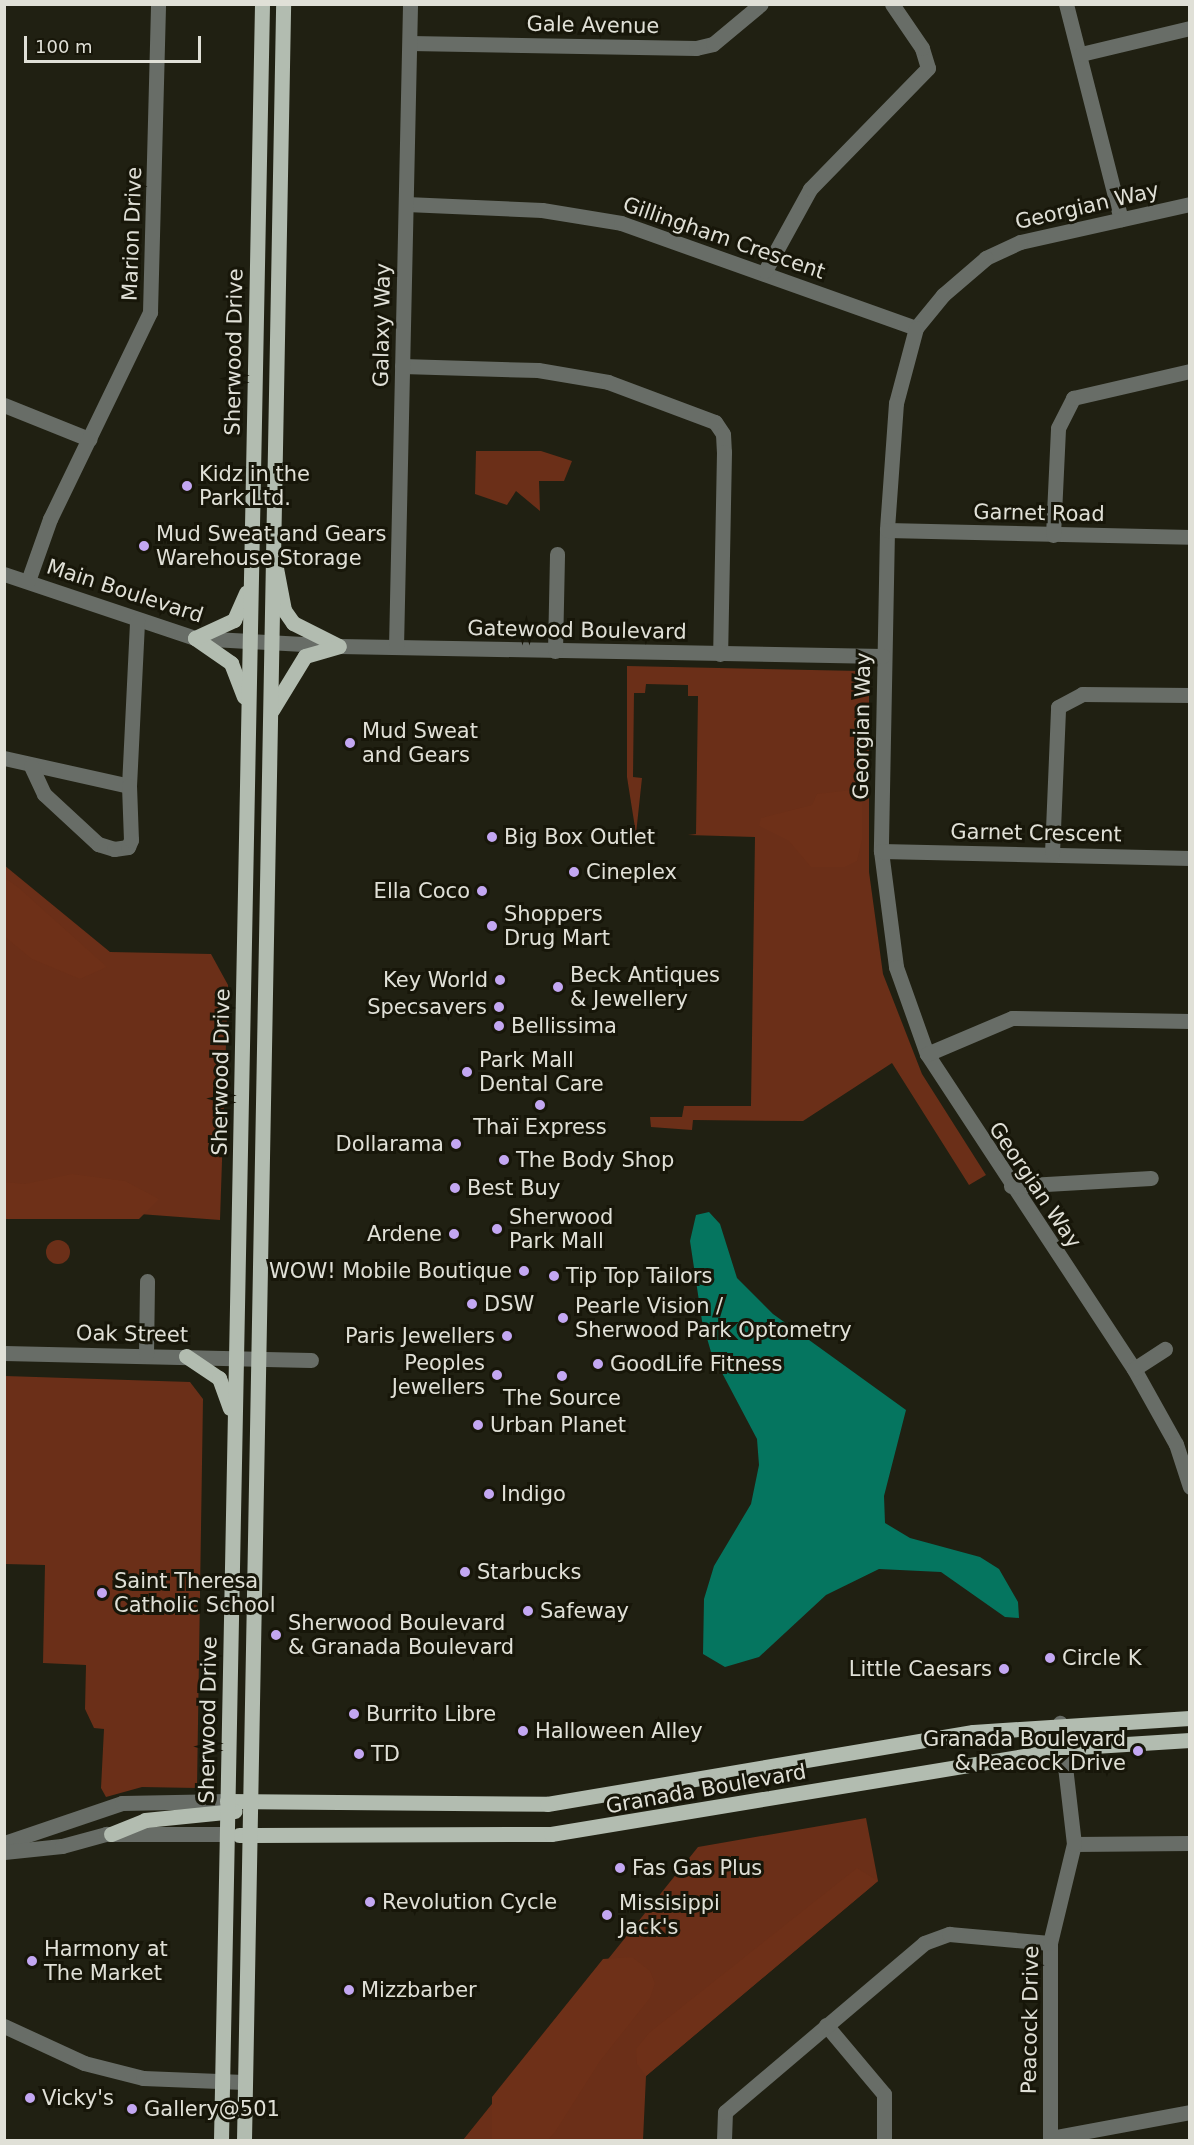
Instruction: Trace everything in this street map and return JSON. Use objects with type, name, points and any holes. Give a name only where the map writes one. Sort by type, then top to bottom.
[{"type":"main road","name":"Sherwood Drive","points":[[221,2140],[262,4]]},
{"type":"main road","name":"Sherwood Drive","points":[[244,2140],[283,4]]},
{"type":"main road","points":[[273,559],[293,623],[339,646]]},
{"type":"main road","points":[[248,725],[235,668],[195,638],[234,620],[251,576]]},
{"type":"main road","points":[[270,714],[295,664],[305,656],[339,646]]},
{"type":"main road","points":[[186,1356],[219,1378],[235,1419]]},
{"type":"main road","points":[[1158,1719],[1190,1706]]},
{"type":"main road","name":"Granada Boulevard","points":[[111,1834],[145,1820],[249,1802],[547,1804],[973,1732],[1060,1724],[1190,1718]]},
{"type":"main road","name":"Granada Boulevard","points":[[227,1834],[551,1834],[1063,1749],[1190,1740]]},
{"type":"street","name":"Marion Drive","points":[[28,581],[89,440],[150,312],[158,4]]},
{"type":"street","name":"Galaxy Way","points":[[396,647],[410,4]]},
{"type":"street","name":"Gale Avenue","points":[[410,43],[696,48],[713,44],[761,4]]},
{"type":"street","points":[[765,271],[810,189],[928,68],[922,48],[892,4]]},
{"type":"street","points":[[1066,4],[1082,54],[1121,219]]},
{"type":"street","points":[[1082,54],[1190,28]]},
{"type":"street","name":"Gillingham Crescent","points":[[405,204],[542,210],[621,222],[765,271],[916,328]]},
{"type":"street","name":"Georgian Way","points":[[1190,204],[1020,242],[986,258],[943,295],[916,328],[896,403],[886,530],[881,850],[896,968],[927,1054],[1011,1186],[1183,1444],[1190,1487]]},
{"type":"street","points":[[402,366],[538,370],[608,382],[715,422],[724,443],[720,654]]},
{"type":"street","points":[[1053,535],[1058,428],[1074,398],[1190,372]]},
{"type":"street","points":[[4,405],[89,440]]},
{"type":"street","name":"Garnet Road","points":[[886,530],[1190,537]]},
{"type":"street","points":[[555,651],[557,554]]},
{"type":"street","name":"Main Boulevard","points":[[4,574],[195,638],[270,643]]},
{"type":"street","points":[[31,766],[44,794],[98,844],[114,849],[128,847],[131,840],[129,786],[137,620]]},
{"type":"street","name":"Gatewood Boulevard","points":[[270,643],[555,651],[883,656]]},
{"type":"street","points":[[1052,853],[1058,707],[1082,694],[1190,695]]},
{"type":"street","points":[[4,758],[31,766],[129,786]]},
{"type":"street","name":"Garnet Crescent","points":[[881,850],[1190,858]]},
{"type":"street","points":[[927,1054],[1012,1018],[1190,1021]]},
{"type":"street","points":[[1011,1186],[1151,1178]]},
{"type":"street","points":[[146,1355],[147,1281]]},
{"type":"street","points":[[1134,1369],[1165,1349]]},
{"type":"street","name":"Oak Street","points":[[4,1353],[311,1360]]},
{"type":"street","name":"Peacock Drive","points":[[1050,2139],[1050,1943],[1074,1844],[1060,1724]]},
{"type":"street","points":[[4,1843],[122,1803],[227,1807]]},
{"type":"street","points":[[4,1852],[111,1834],[227,1834]]},
{"type":"street","points":[[1074,1844],[1190,1843]]},
{"type":"street","points":[[724,2140],[725,2112],[826,2025],[940,1935],[1050,1943]]},
{"type":"street","points":[[4,2025],[93,2065],[143,2078],[244,2082]]},
{"type":"street","points":[[826,2025],[884,2094],[884,2140]]},
{"type":"street","points":[[1050,2139],[1190,2112]]},
{"type":"shaded area","points":[[476,451],[541,451],[572,461],[564,481],[539,481],[540,511],[516,491],[507,505],[475,494]]},
{"type":"shaded area","points":[[627,666],[861,671],[869,675],[869,872],[883,974],[922,1074],[986,1175],[969,1185],[892,1063],[803,1121],[693,1120],[692,1130],[651,1127],[650,1117],[682,1117],[684,1106],[751,1106],[755,837],[688,835],[696,834],[698,696],[688,696],[688,685],[646,684],[645,693],[634,693],[633,777],[642,778],[636,834],[627,777]]},
{"type":"shaded area","points":[[852,790],[862,794],[862,840],[857,861],[845,867],[811,867],[789,841],[759,826],[761,818],[812,805],[817,794]]},
{"type":"shaded area","points":[[4,865],[110,952],[211,954],[228,985],[220,1220],[5,1204]]},
{"type":"shaded area","points":[[5,878],[107,967],[80,979],[32,959],[5,937]]},
{"type":"shaded area","points":[[72,1174],[125,1181],[159,1199],[139,1219],[5,1219],[5,1182],[25,1184]]},
{"type":"shaded area","points":[[58,1240],[66,1244],[70,1252],[66,1260],[58,1264],[50,1260],[46,1252],[50,1244]]},
{"type":"shaded area","name":"Saint Theresa Catholic School","points":[[5,1376],[190,1382],[203,1399],[197,1788],[142,1787],[106,1797],[101,1788],[104,1729],[94,1728],[85,1709],[86,1665],[43,1663],[45,1565],[5,1564]]},
{"type":"shaded area","points":[[866,1818],[878,1881],[646,2076],[643,2140],[463,2140],[698,1847]]},
{"type":"shaded area","points":[[857,1868],[878,1881],[646,2076],[637,2064],[636,2049],[649,2033]]},
{"type":"shaded area","points":[[632,1957],[650,1971],[655,1983],[650,1998],[600,2061],[555,2132],[548,2140],[492,2140],[492,2097],[603,1959]]},
{"type":"water","points":[[709,1212],[720,1224],[737,1278],[773,1314],[906,1410],[884,1496],[885,1523],[910,1538],[980,1557],[999,1569],[1018,1602],[1019,1618],[1005,1617],[941,1572],[879,1569],[826,1595],[759,1657],[725,1667],[703,1654],[704,1599],[714,1566],[751,1504],[759,1465],[757,1439],[711,1352],[702,1321],[690,1241],[696,1215]]},
{"type":"place","name":"Kidz in the Park Ltd.","points":[[187,486]]},
{"type":"place","name":"Mud Sweat and Gears Warehouse Storage","points":[[144,546]]},
{"type":"place","name":"Mud Sweat and Gears","points":[[350,743]]},
{"type":"place","name":"Big Box Outlet","points":[[492,837]]},
{"type":"place","name":"Cineplex","points":[[574,872]]},
{"type":"place","name":"Ella Coco","points":[[482,891]]},
{"type":"place","name":"Shoppers Drug Mart","points":[[492,926]]},
{"type":"place","name":"Key World","points":[[500,980]]},
{"type":"place","name":"Beck Antiques & Jewellery","points":[[558,987]]},
{"type":"place","name":"Specsavers","points":[[499,1007]]},
{"type":"place","name":"Bellissima","points":[[499,1026]]},
{"type":"place","name":"Park Mall Dental Care","points":[[467,1072]]},
{"type":"place","name":"Thaï Express","points":[[540,1105]]},
{"type":"place","name":"Dollarama","points":[[456,1144]]},
{"type":"place","name":"The Body Shop","points":[[504,1160]]},
{"type":"place","name":"Best Buy","points":[[455,1188]]},
{"type":"place","name":"Sherwood Park Mall","points":[[497,1229]]},
{"type":"place","name":"Ardene","points":[[454,1234]]},
{"type":"place","name":"WOW! Mobile Boutique","points":[[524,1271]]},
{"type":"place","name":"Tip Top Tailors","points":[[554,1276]]},
{"type":"place","name":"DSW","points":[[472,1304]]},
{"type":"place","name":"Pearle Vision / Sherwood Park Optometry","points":[[563,1318]]},
{"type":"place","name":"Paris Jewellers","points":[[507,1336]]},
{"type":"place","name":"GoodLife Fitness","points":[[598,1364]]},
{"type":"place","name":"Peoples Jewellers","points":[[497,1375]]},
{"type":"place","name":"The Source","points":[[562,1376]]},
{"type":"place","name":"Urban Planet","points":[[478,1425]]},
{"type":"place","name":"Indigo","points":[[489,1494]]},
{"type":"place","name":"Starbucks","points":[[465,1572]]},
{"type":"place","name":"Saint Theresa Catholic School","points":[[102,1593]]},
{"type":"place","name":"Safeway","points":[[528,1611]]},
{"type":"place","name":"Sherwood Boulevard & Granada Boulevard","points":[[276,1635]]},
{"type":"place","name":"Circle K","points":[[1050,1658]]},
{"type":"place","name":"Little Caesars","points":[[1004,1669]]},
{"type":"place","name":"Burrito Libre","points":[[354,1714]]},
{"type":"place","name":"Halloween Alley","points":[[523,1731]]},
{"type":"place","name":"Granada Boulevard & Peacock Drive","points":[[1138,1751]]},
{"type":"place","name":"TD","points":[[359,1754]]},
{"type":"place","name":"Fas Gas Plus","points":[[620,1868]]},
{"type":"place","name":"Revolution Cycle","points":[[370,1902]]},
{"type":"place","name":"Missisippi Jack's","points":[[607,1915]]},
{"type":"place","name":"Harmony at The Market","points":[[32,1961]]},
{"type":"place","name":"Mizzbarber","points":[[349,1990]]},
{"type":"place","name":"Vicky's","points":[[30,2098]]},
{"type":"place","name":"Gallery@501","points":[[132,2109]]}]
